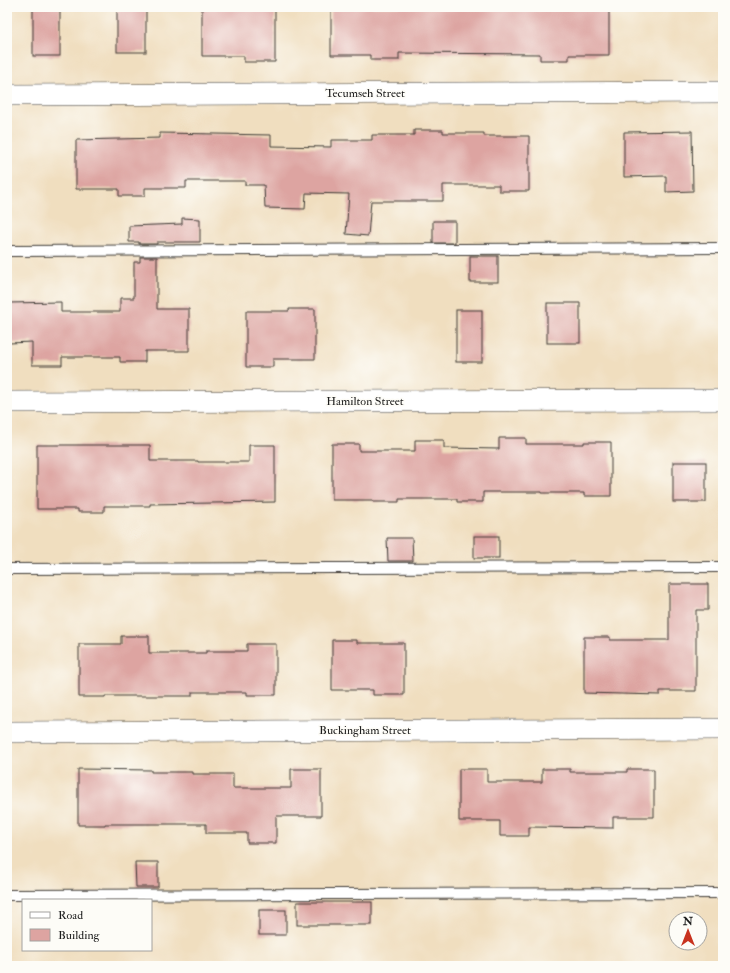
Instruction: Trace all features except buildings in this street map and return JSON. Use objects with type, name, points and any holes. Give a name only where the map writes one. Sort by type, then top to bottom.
[{"type":"street","name":"Tecumseh Street","points":[[7,95],[723,92]]},
{"type":"street","name":"Hamilton Street","points":[[7,402],[723,400]]},
{"type":"street","name":"Buckingham Street","points":[[7,732],[723,729]]},
{"type":"lane","points":[[7,251],[723,248]]},
{"type":"lane","points":[[7,569],[723,567]]},
{"type":"lane","points":[[7,895],[723,893]]}]
